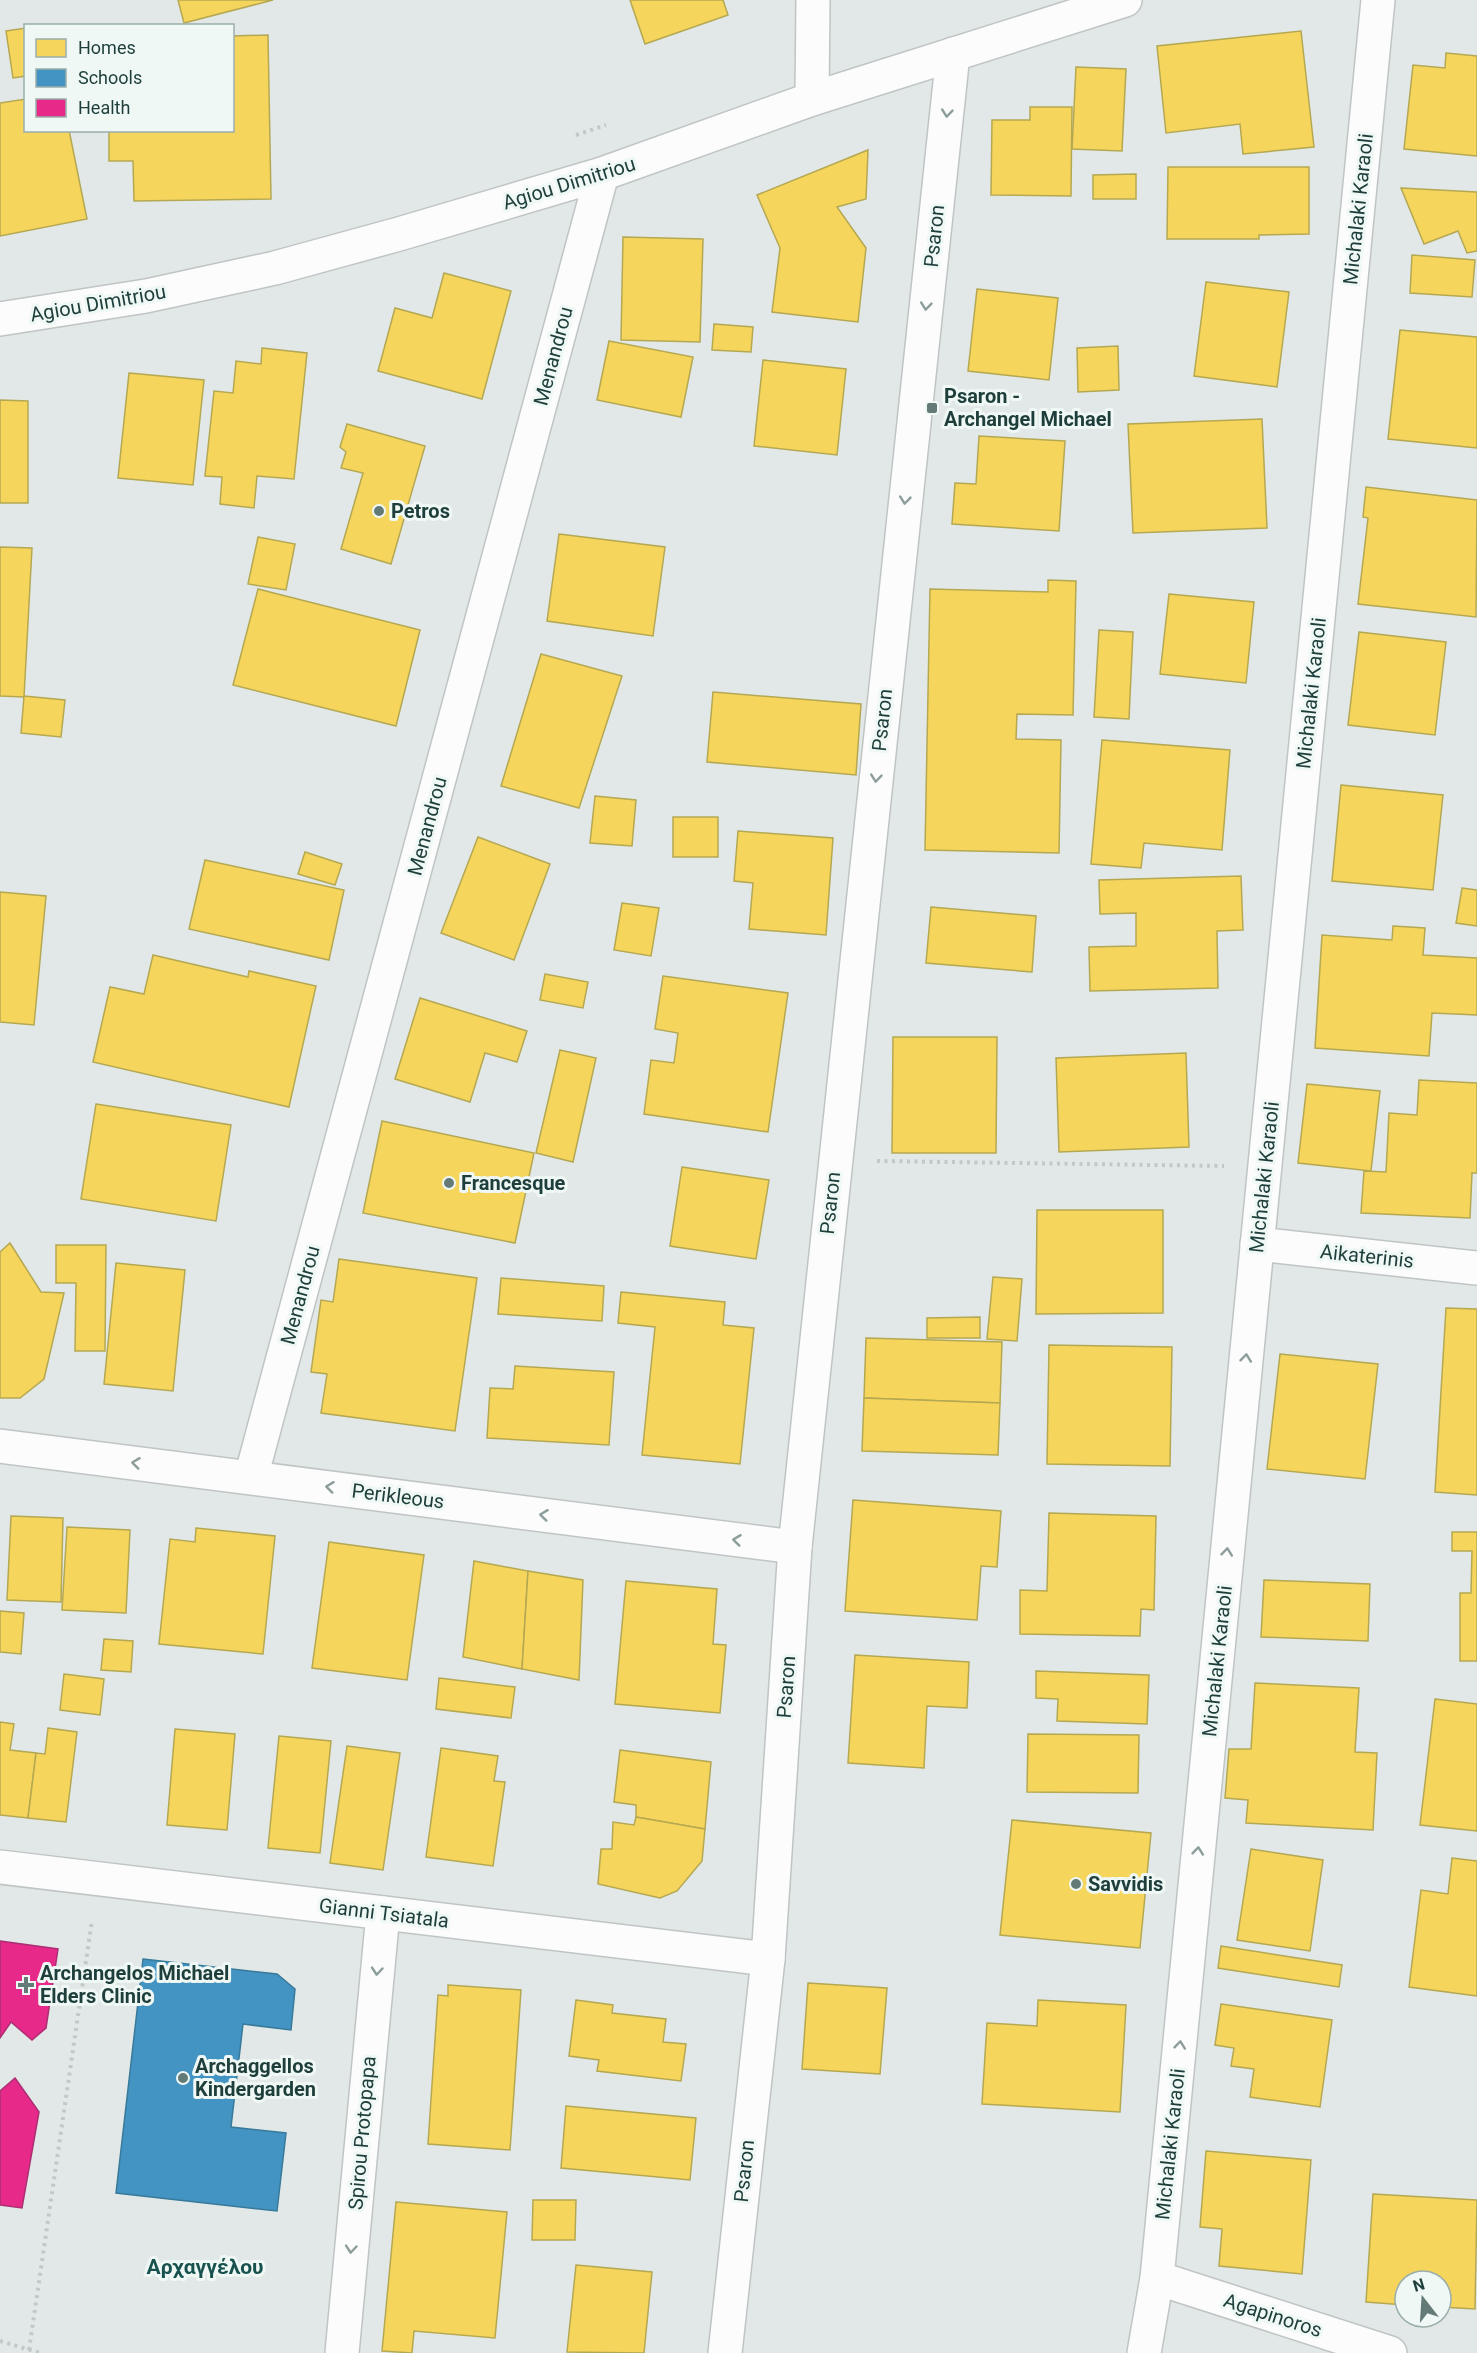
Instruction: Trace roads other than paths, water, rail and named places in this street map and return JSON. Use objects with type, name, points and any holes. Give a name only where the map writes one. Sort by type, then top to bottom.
[{"type":"street","points":[[812,99],[813,0]]},
{"type":"street","name":"Agiou Dimitriou","points":[[0,319],[146,296],[275,268],[602,174],[812,99],[1125,0]]},
{"type":"street","name":"Michalaki Karaoli","points":[[1144,2353],[1157,2278],[1378,0]]},
{"type":"street","name":"Psaron","points":[[724,2353],[768,1959],[795,1547],[953,54]]},
{"type":"street","name":"Menandrou","points":[[251,1477],[602,174]]},
{"type":"street","name":"Aikaterinis","points":[[1257,1244],[1477,1268]]},
{"type":"street","name":"Perikleous","points":[[0,1446],[795,1547]]},
{"type":"street","name":"Gianni Tsiatala","points":[[0,1867],[768,1959]]},
{"type":"street","name":"Spirou Protopapa","points":[[342,2353],[382,1913]]},
{"type":"street","name":"Agapinoros","points":[[1157,2278],[1390,2353]]},
{"type":"place","name":"Psaron - Archangel Michael","points":[[932,408]]},
{"type":"place","name":"Petros","points":[[379,511]]},
{"type":"place","name":"Francesque","points":[[449,1183]]},
{"type":"place","name":"Savvidis","points":[[1076,1884]]},
{"type":"place","name":"Archangelos Michael Elders Clinic","points":[[26,1985]]},
{"type":"place","name":"Archaggellos Kindergarden","points":[[183,2078]]},
{"type":"district","name":"Αρχαγγέλου","points":[[205,2267]]}]
